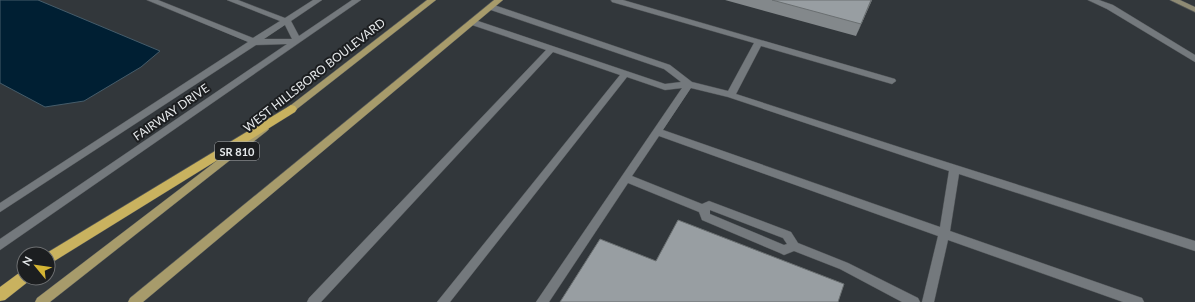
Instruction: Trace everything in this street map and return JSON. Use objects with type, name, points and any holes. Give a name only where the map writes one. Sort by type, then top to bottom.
[{"type":"highway","points":[[56,254],[291,109]]},
{"type":"highway","points":[[0,295],[16,283]]},
{"type":"main road","name":"WEST HILLSBORO BOULEVARD","points":[[41,302],[432,0]]},
{"type":"main road","points":[[134,302],[499,0]]},
{"type":"street","points":[[151,0],[255,42],[297,41],[287,21],[231,0]]},
{"type":"street","name":"FAIRWAY DRIVE","points":[[0,208],[318,0]]},
{"type":"street","name":"FAIRWAY DRIVE","points":[[0,245],[357,0]]},
{"type":"street","points":[[615,0],[892,81]]},
{"type":"street","points":[[1092,0],[1110,7],[1193,60]]},
{"type":"street","points":[[1174,0],[1195,10]]},
{"type":"street","points":[[491,7],[667,67],[689,84]]},
{"type":"street","points":[[1105,15],[1110,7]]},
{"type":"street","points":[[472,22],[665,87],[689,84],[731,95],[1195,246]]},
{"type":"street","points":[[731,95],[760,42]]},
{"type":"street","points":[[313,302],[551,49]]},
{"type":"street","points":[[443,302],[624,74]]},
{"type":"street","points":[[542,302],[689,84]]},
{"type":"street","points":[[657,132],[1138,302]]},
{"type":"street","points":[[928,302],[944,234],[955,169]]},
{"type":"street","points":[[626,178],[703,209],[709,205],[787,235],[794,246],[844,266],[914,302]]},
{"type":"water","points":[[0,0],[38,0],[160,51],[141,67],[84,101],[45,107],[0,83]]},
{"type":"building","points":[[772,0],[871,0],[861,24]]},
{"type":"building","points":[[678,220],[844,284],[838,302],[560,302],[600,239],[656,261]]}]
